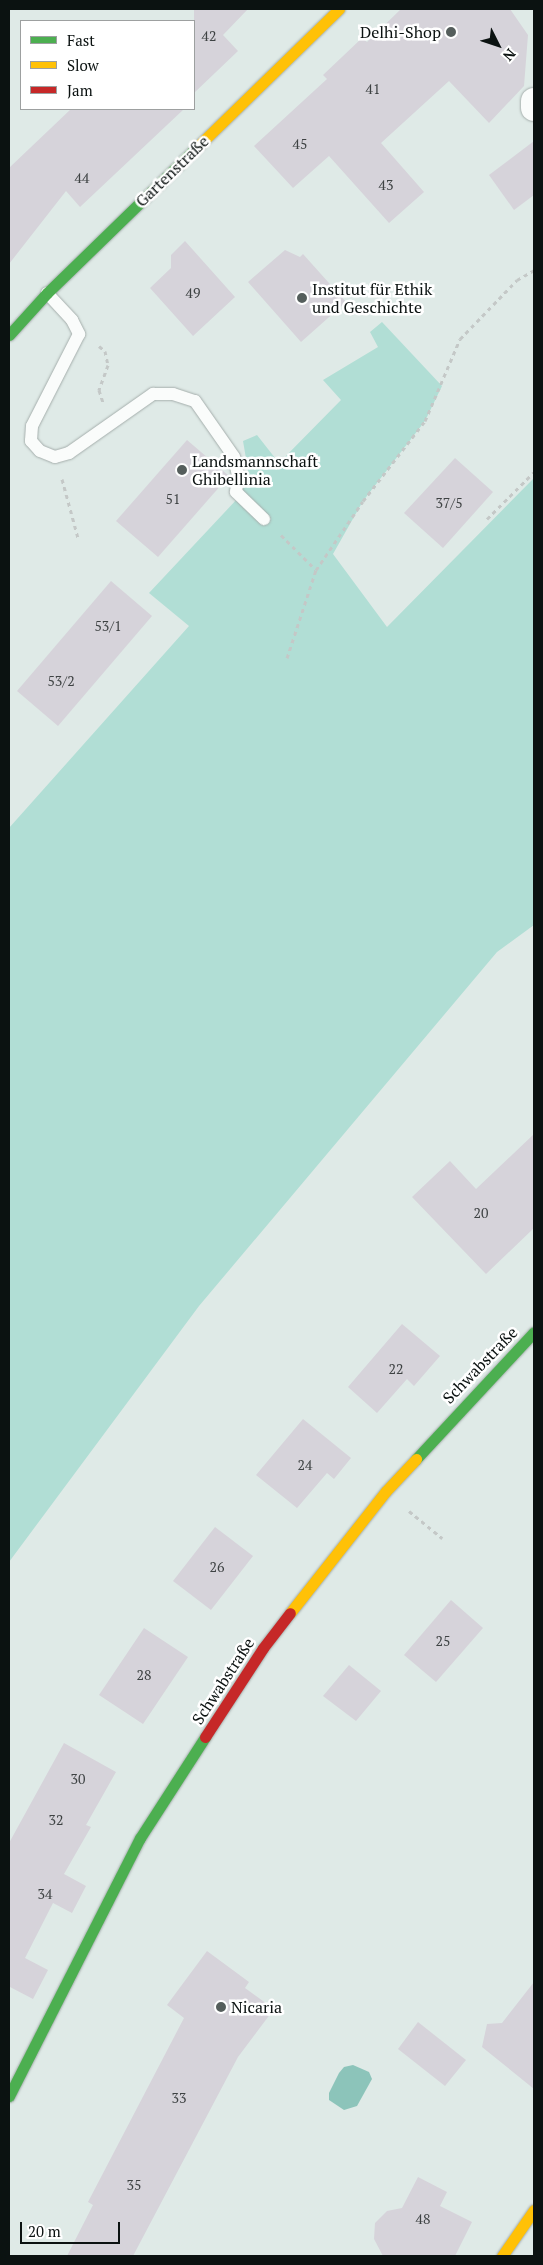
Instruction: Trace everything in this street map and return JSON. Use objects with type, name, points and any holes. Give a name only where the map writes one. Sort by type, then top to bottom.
[{"type":"street","name":"Gartenstraße","points":[[9,335],[47,293],[339,9]]},
{"type":"street","points":[[534,101],[534,108]]},
{"type":"street","name":"Schwabstraße","points":[[9,2096],[140,1838],[263,1648],[386,1491],[534,1332]]},
{"type":"street","points":[[502,2256],[534,2210]]},
{"type":"lane","points":[[47,293],[72,320],[79,334],[32,426],[31,441],[40,451],[56,457],[69,453],[153,394],[173,394],[195,401],[234,457],[238,476],[236,492],[264,518]]},
{"type":"path","points":[[287,658],[316,570],[363,500],[425,421],[460,339],[517,280],[534,270]]},
{"type":"path","points":[[74,347],[97,344],[106,351],[108,365],[99,390],[104,404],[117,408],[134,407]]},
{"type":"path","points":[[56,457],[78,538]]},
{"type":"path","points":[[487,519],[534,472]]},
{"type":"path","points":[[264,518],[316,570]]},
{"type":"path","points":[[429,1528],[442,1538]]},
{"type":"shaded area","points":[[382,322],[442,386],[425,421],[363,501],[333,554],[387,627],[534,478],[534,925],[497,952],[199,1306],[9,1562],[9,828],[189,626],[149,593],[238,498],[249,476],[243,441],[257,435],[279,463],[341,400],[323,380],[378,347],[370,332]]},
{"type":"shaded area","points":[[353,2065],[369,2072],[372,2079],[357,2106],[344,2110],[329,2100],[329,2093],[344,2067]]},
{"type":"building","points":[[194,9],[248,9],[223,35],[238,51],[195,92],[195,20]]},
{"type":"building","points":[[401,9],[510,9],[528,35],[524,86],[489,123],[449,81],[381,143],[424,192],[389,223],[329,156],[293,188],[254,146],[327,79],[323,75],[362,38],[367,42]]},
{"type":"building","points":[[70,110],[183,110],[80,207],[66,191],[9,264],[9,168]]},
{"type":"building","points":[[534,141],[534,195],[514,210],[489,175]]},
{"type":"building","points":[[185,241],[235,297],[193,336],[150,288],[171,268],[171,255]]},
{"type":"building","name":"Institut für Ethik und Geschichte","points":[[285,250],[300,257],[303,254],[346,302],[301,342],[248,282]]},
{"type":"building","points":[[187,440],[229,476],[158,557],[116,521]]},
{"type":"building","points":[[455,458],[493,492],[443,548],[404,513]]},
{"type":"building","points":[[111,581],[152,616],[58,726],[17,691]]},
{"type":"building","points":[[534,1134],[534,1228],[486,1274],[412,1197],[450,1161],[476,1189]]},
{"type":"building","points":[[402,1324],[440,1356],[414,1386],[407,1379],[377,1413],[348,1387]]},
{"type":"building","points":[[303,1419],[351,1458],[334,1479],[327,1473],[297,1508],[256,1475]]},
{"type":"building","points":[[215,1527],[253,1556],[211,1610],[173,1581]]},
{"type":"building","points":[[451,1600],[483,1628],[436,1682],[404,1655]]},
{"type":"building","points":[[144,1628],[188,1657],[143,1724],[99,1695]]},
{"type":"building","points":[[349,1665],[381,1691],[356,1721],[323,1696]]},
{"type":"building","points":[[64,1743],[116,1772],[86,1825],[91,1827],[64,1874],[86,1886],[72,1913],[53,1903],[25,1958],[48,1970],[33,1999],[10,1987],[9,1990],[9,1843]]},
{"type":"building","points":[[207,1951],[249,1982],[245,1988],[274,2009],[238,2057],[133,2256],[67,2256],[93,2205],[88,2202],[184,2018],[167,2005]]},
{"type":"building","points":[[534,1982],[534,2089],[482,2047],[487,2024],[502,2023]]},
{"type":"building","points":[[418,2022],[466,2060],[445,2086],[398,2049]]},
{"type":"building","points":[[418,2177],[447,2192],[440,2206],[472,2222],[455,2256],[383,2256],[374,2239],[375,2223],[387,2211],[402,2208]]},
{"type":"traffic: fast","points":[[9,335],[47,293],[197,147]]},
{"type":"traffic: fast","points":[[416,1459],[534,1332]]},
{"type":"traffic: fast","points":[[9,2096],[140,1838],[205,1737]]},
{"type":"traffic: slow","points":[[197,147],[339,9]]},
{"type":"traffic: slow","points":[[290,1613],[386,1491],[416,1459]]},
{"type":"traffic: slow","points":[[502,2256],[534,2210]]},
{"type":"traffic: jam","points":[[205,1737],[263,1648],[290,1613]]},
{"type":"place","name":"Delhi-Shop","points":[[451,32]]},
{"type":"place","name":"Institut für Ethik und Geschichte","points":[[302,298]]},
{"type":"place","name":"Landsmannschaft Ghibellinia","points":[[182,470]]},
{"type":"place","name":"Nicaria","points":[[221,2007]]}]
